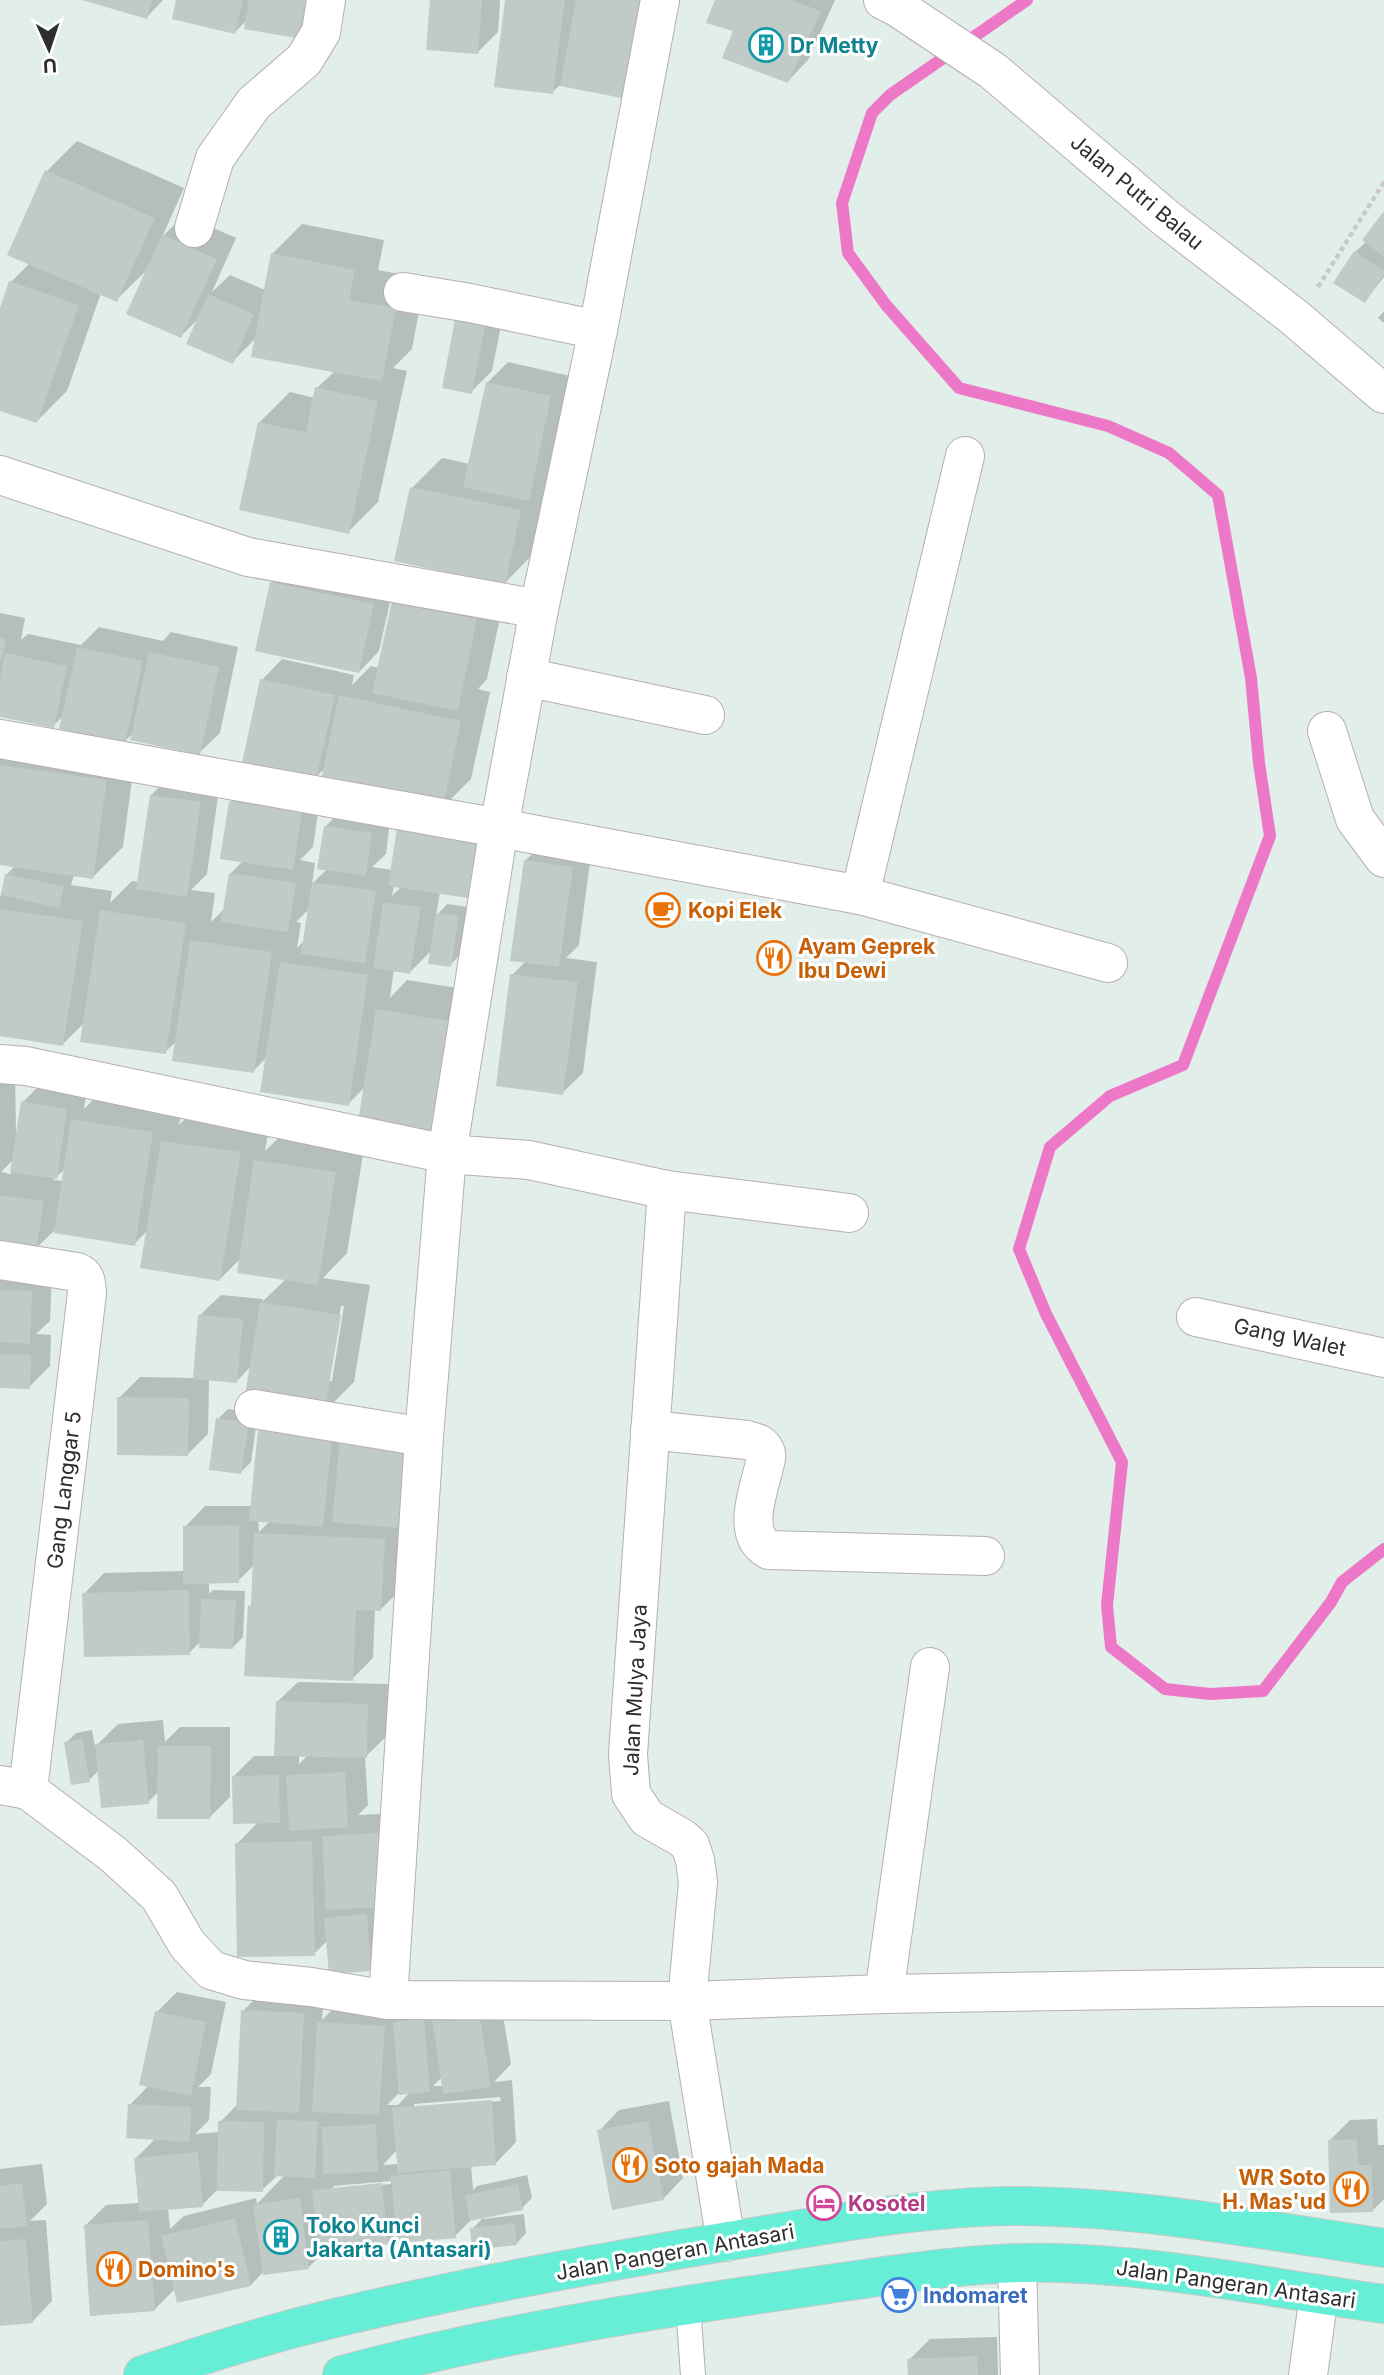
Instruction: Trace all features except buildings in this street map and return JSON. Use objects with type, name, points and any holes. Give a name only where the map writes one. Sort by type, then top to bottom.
[{"type":"main road","name":"Jalan Pangeran Antasari","points":[[143,2375],[291,2329],[476,2286],[726,2242],[950,2209],[1044,2207],[1137,2211],[1384,2248]]},
{"type":"main road","name":"Jalan Pangeran Antasari","points":[[342,2375],[419,2366],[481,2342],[688,2305],[839,2283],[1017,2263],[1058,2263],[1167,2272],[1384,2304]]},
{"type":"street","points":[[194,228],[215,158],[254,103],[304,60],[321,32],[326,0]]},
{"type":"street","points":[[388,2000],[424,1437],[447,1154],[526,677],[598,330],[660,0]]},
{"type":"street","name":"Jalan Putri Balau","points":[[890,4],[993,71],[1167,219],[1294,317],[1384,394]]},
{"type":"street","points":[[402,292],[470,303],[598,330]]},
{"type":"street","points":[[860,895],[965,456]]},
{"type":"street","points":[[0,475],[248,556],[539,609]]},
{"type":"street","points":[[526,677],[705,715]]},
{"type":"street","points":[[1327,731],[1355,820],[1384,859]]},
{"type":"street","points":[[0,739],[860,895],[1108,963]]},
{"type":"street","points":[[0,1064],[26,1066],[447,1154],[529,1160],[667,1190],[849,1213]]},
{"type":"street","name":"Jalan Mulya Jaya","points":[[667,1190],[628,1754],[631,1794],[647,1818],[690,1845],[695,1860],[698,1882],[687,2001],[726,2242]]},
{"type":"street","name":"Gang Langgar 5","points":[[0,1260],[77,1272],[86,1280],[87,1293],[14,1787]]},
{"type":"street","name":"Gang Walet","points":[[1196,1317],[1384,1358]]},
{"type":"street","points":[[254,1409],[424,1437]]},
{"type":"street","points":[[650,1430],[747,1440],[762,1447],[766,1456],[754,1511],[754,1532],[759,1545],[768,1550],[985,1556]]},
{"type":"street","points":[[884,1994],[930,1667]]},
{"type":"street","points":[[14,1787],[113,1854],[159,1896],[187,1944],[211,1970],[244,1980],[311,1987],[388,2000],[687,2001],[884,1994],[1384,1987]]},
{"type":"street","points":[[1017,2263],[1020,2375]]},
{"type":"street","points":[[1308,2375],[1320,2295]]},
{"type":"lane","points":[[688,2305],[693,2375]]},
{"type":"path","points":[[1294,317],[1321,284],[1384,182]]},
{"type":"waterway","points":[[1027,0],[890,95],[872,113],[842,203],[848,253],[886,305],[959,388],[1108,426],[1169,453],[1218,495],[1251,678],[1259,763],[1270,836],[1183,1065],[1110,1096],[1050,1147],[1019,1249],[1046,1314],[1122,1462],[1107,1605],[1111,1647],[1165,1689],[1210,1694],[1263,1691],[1331,1602],[1342,1582],[1384,1549]]},
{"type":"place","name":"Dr Metty","points":[[766,45]]},
{"type":"place","name":"Kopi Elek","points":[[663,910]]},
{"type":"place","name":"Ayam Geprek Ibu Dewi","points":[[774,958]]},
{"type":"place","name":"Soto gajah Mada","points":[[630,2165]]},
{"type":"place","name":"WR Soto H. Mas'ud","points":[[1351,2189]]},
{"type":"place","name":"Kosotel","points":[[824,2203]]},
{"type":"place","name":"Toko Kunci Jakarta (Antasari)","points":[[281,2237]]},
{"type":"place","name":"Domino's","points":[[114,2269]]},
{"type":"place","name":"Indomaret","points":[[899,2295]]}]
